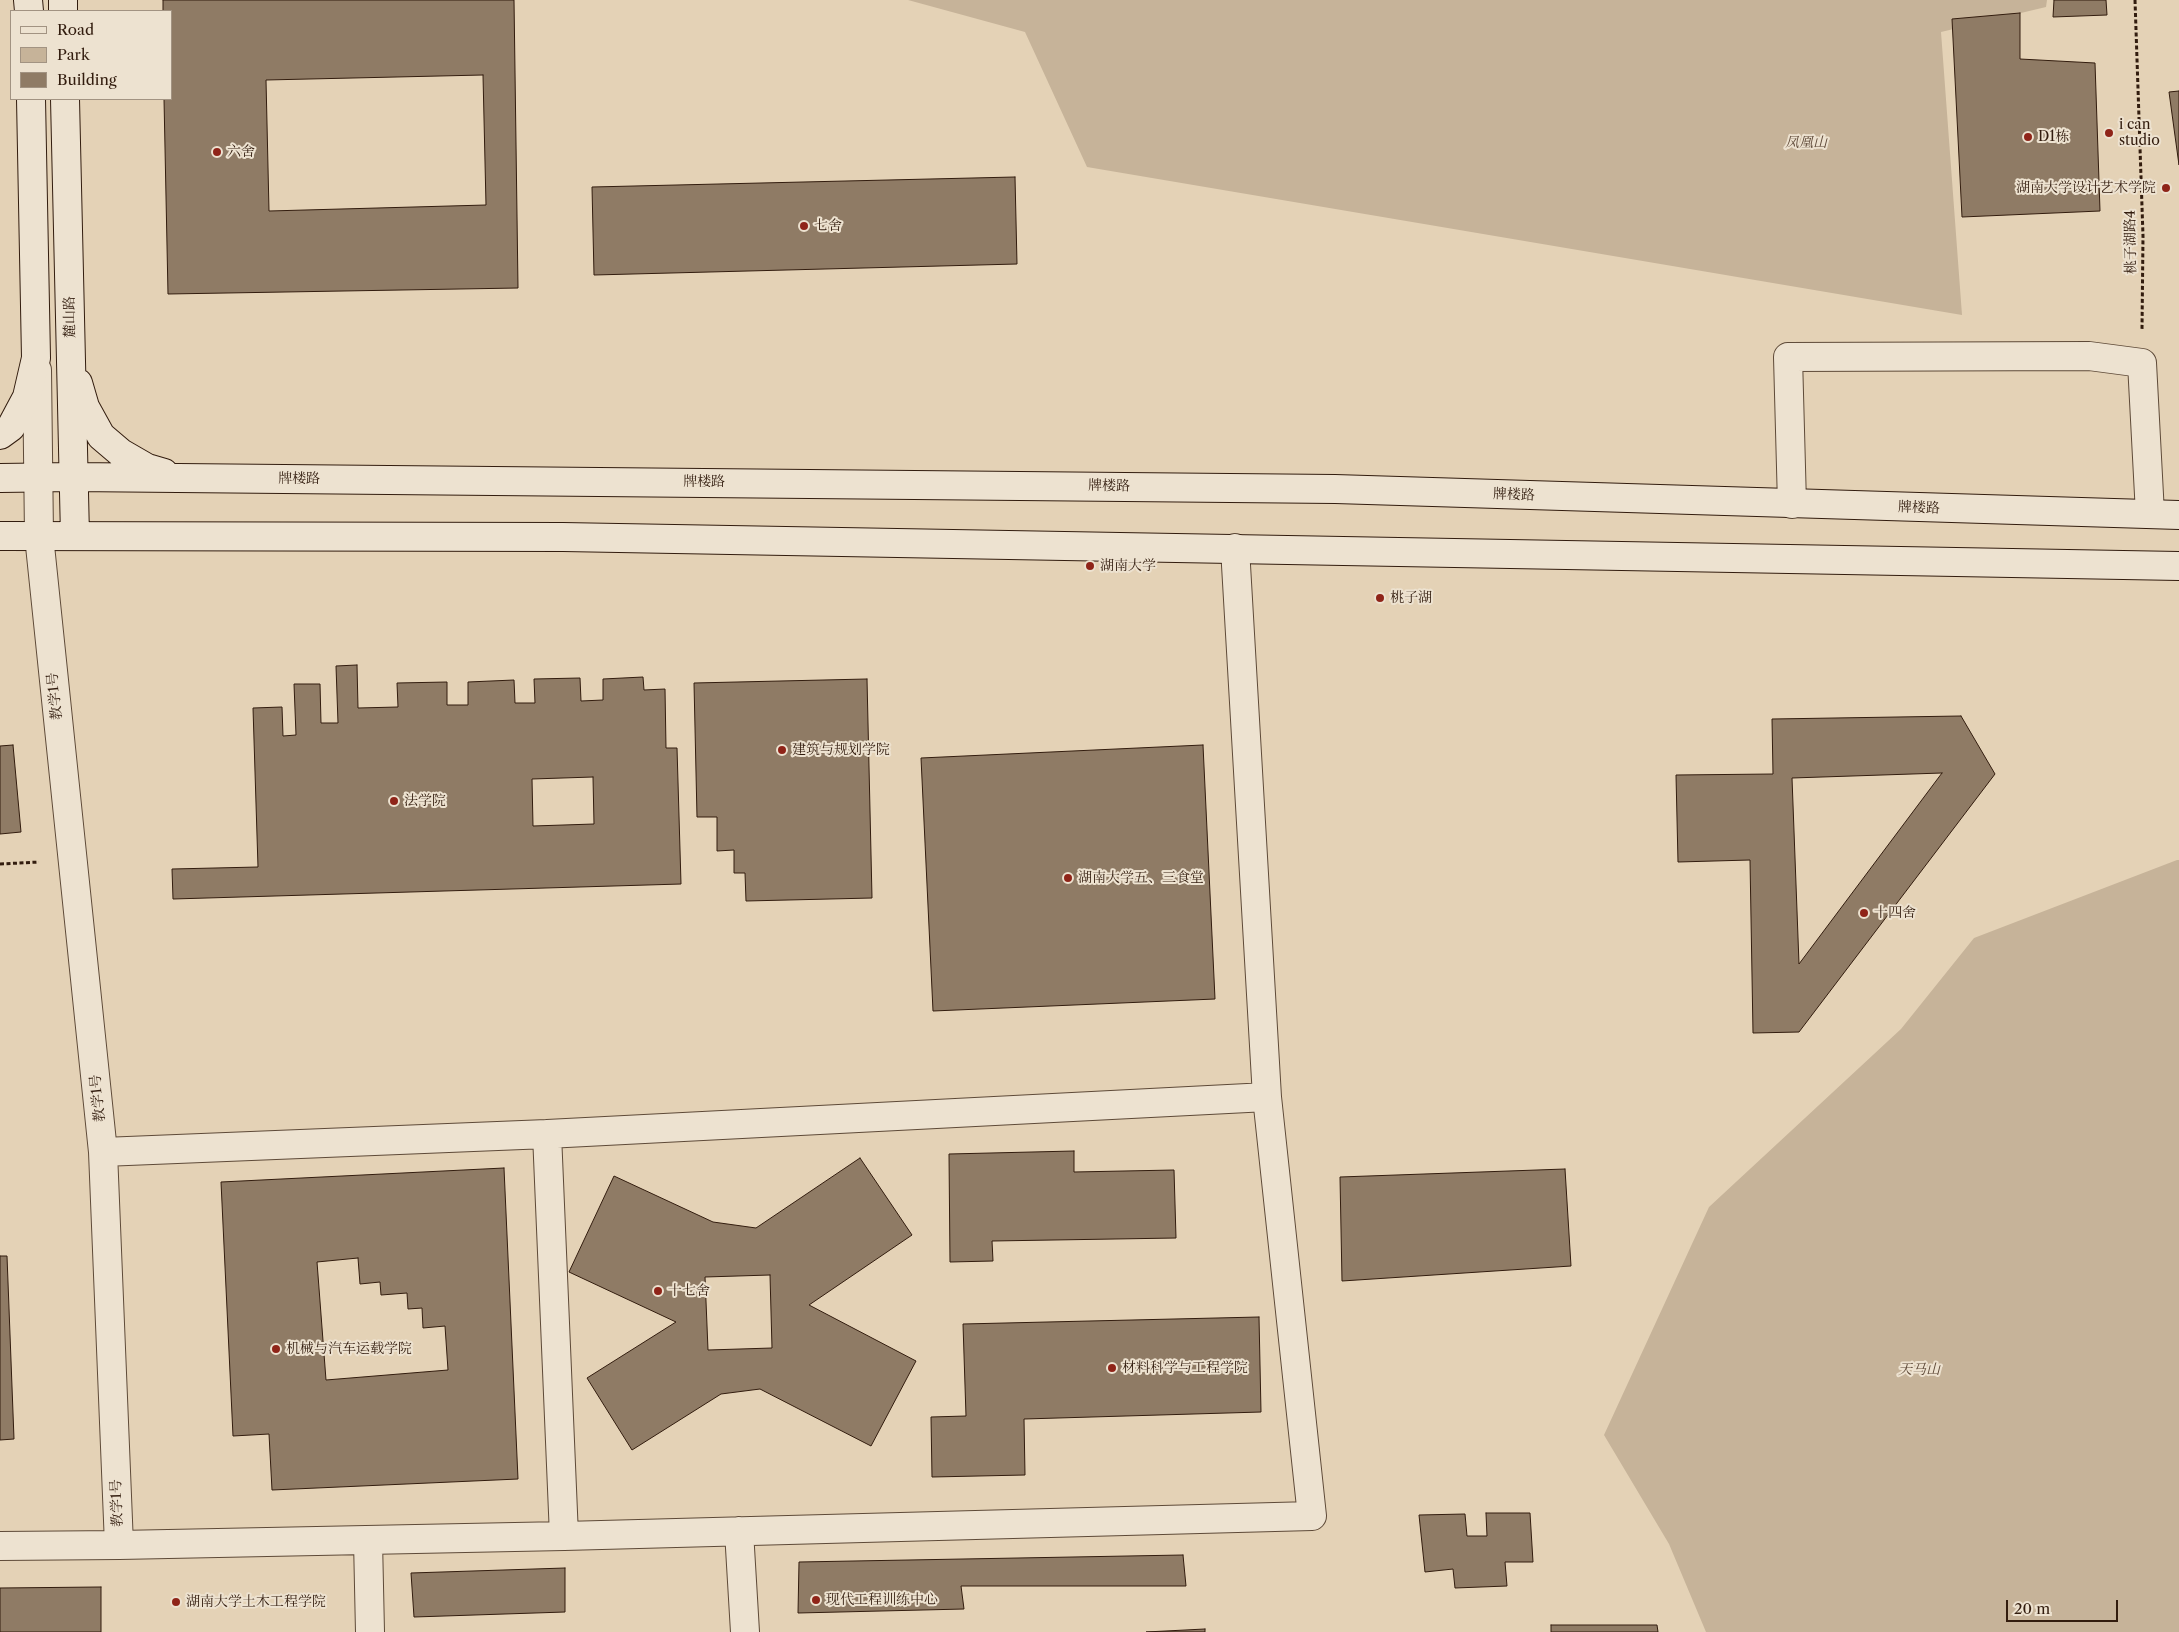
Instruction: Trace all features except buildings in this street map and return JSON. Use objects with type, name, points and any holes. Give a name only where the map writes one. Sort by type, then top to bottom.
[{"type":"street","points":[[31,100],[39,536]]},
{"type":"street","name":"麓山路","points":[[65,100],[75,536]]},
{"type":"street","points":[[1792,504],[1788,357],[2089,356],[2142,363],[2150,514]]},
{"type":"street","points":[[0,436],[11,426],[27,397],[36,358]]},
{"type":"street","points":[[70,358],[85,407],[101,436],[121,453],[147,468],[180,478]]},
{"type":"street","name":"牌楼路","points":[[0,478],[73,477],[1335,489],[2179,515]]},
{"type":"street","points":[[0,536],[563,537],[2179,566]]},
{"type":"street","name":"教学1号","points":[[0,1546],[118,1545],[103,1152],[39,536]]},
{"type":"street","points":[[118,1545],[564,1536],[1312,1516],[1267,1097],[1235,548]]},
{"type":"street","points":[[103,1152],[547,1134],[1267,1097]]},
{"type":"street","points":[[547,1134],[564,1536]]},
{"type":"street","points":[[739,1531],[745,1632]]},
{"type":"street","points":[[368,1540],[370,1632]]},
{"type":"path","name":"桃子湖路4","points":[[2135,0],[2143,236],[2142,363]]},
{"type":"path","points":[[0,864],[72,860]]},
{"type":"green space","name":"凤凰山","points":[[908,0],[2047,0],[2046,7],[1941,32],[1962,315],[1087,167],[1025,32]]},
{"type":"green space","name":"天马山","points":[[2179,860],[2179,1632],[1706,1632],[1669,1544],[1604,1435],[1709,1207],[1901,1029],[1974,938]]},
{"type":"place","name":"i can studio","points":[[2109,133]]},
{"type":"place","name":"D1栋","points":[[2028,137]]},
{"type":"place","name":"六舍","points":[[217,152]]},
{"type":"place","name":"湖南大学设计艺术学院","points":[[2166,188]]},
{"type":"place","name":"七舍","points":[[804,226]]},
{"type":"place","name":"湖南大学","points":[[1090,566]]},
{"type":"place","name":"桃子湖","points":[[1380,598]]},
{"type":"place","name":"建筑与规划学院","points":[[782,750]]},
{"type":"place","name":"法学院","points":[[394,801]]},
{"type":"place","name":"湖南大学五、三食堂","points":[[1068,878]]},
{"type":"place","name":"十四舍","points":[[1864,913]]},
{"type":"place","name":"十七舍","points":[[658,1291]]},
{"type":"place","name":"机械与汽车运载学院","points":[[276,1349]]},
{"type":"place","name":"材料科学与工程学院","points":[[1112,1368]]},
{"type":"place","name":"现代工程训练中心","points":[[816,1600]]},
{"type":"place","name":"湖南大学土木工程学院","points":[[176,1602]]}]
